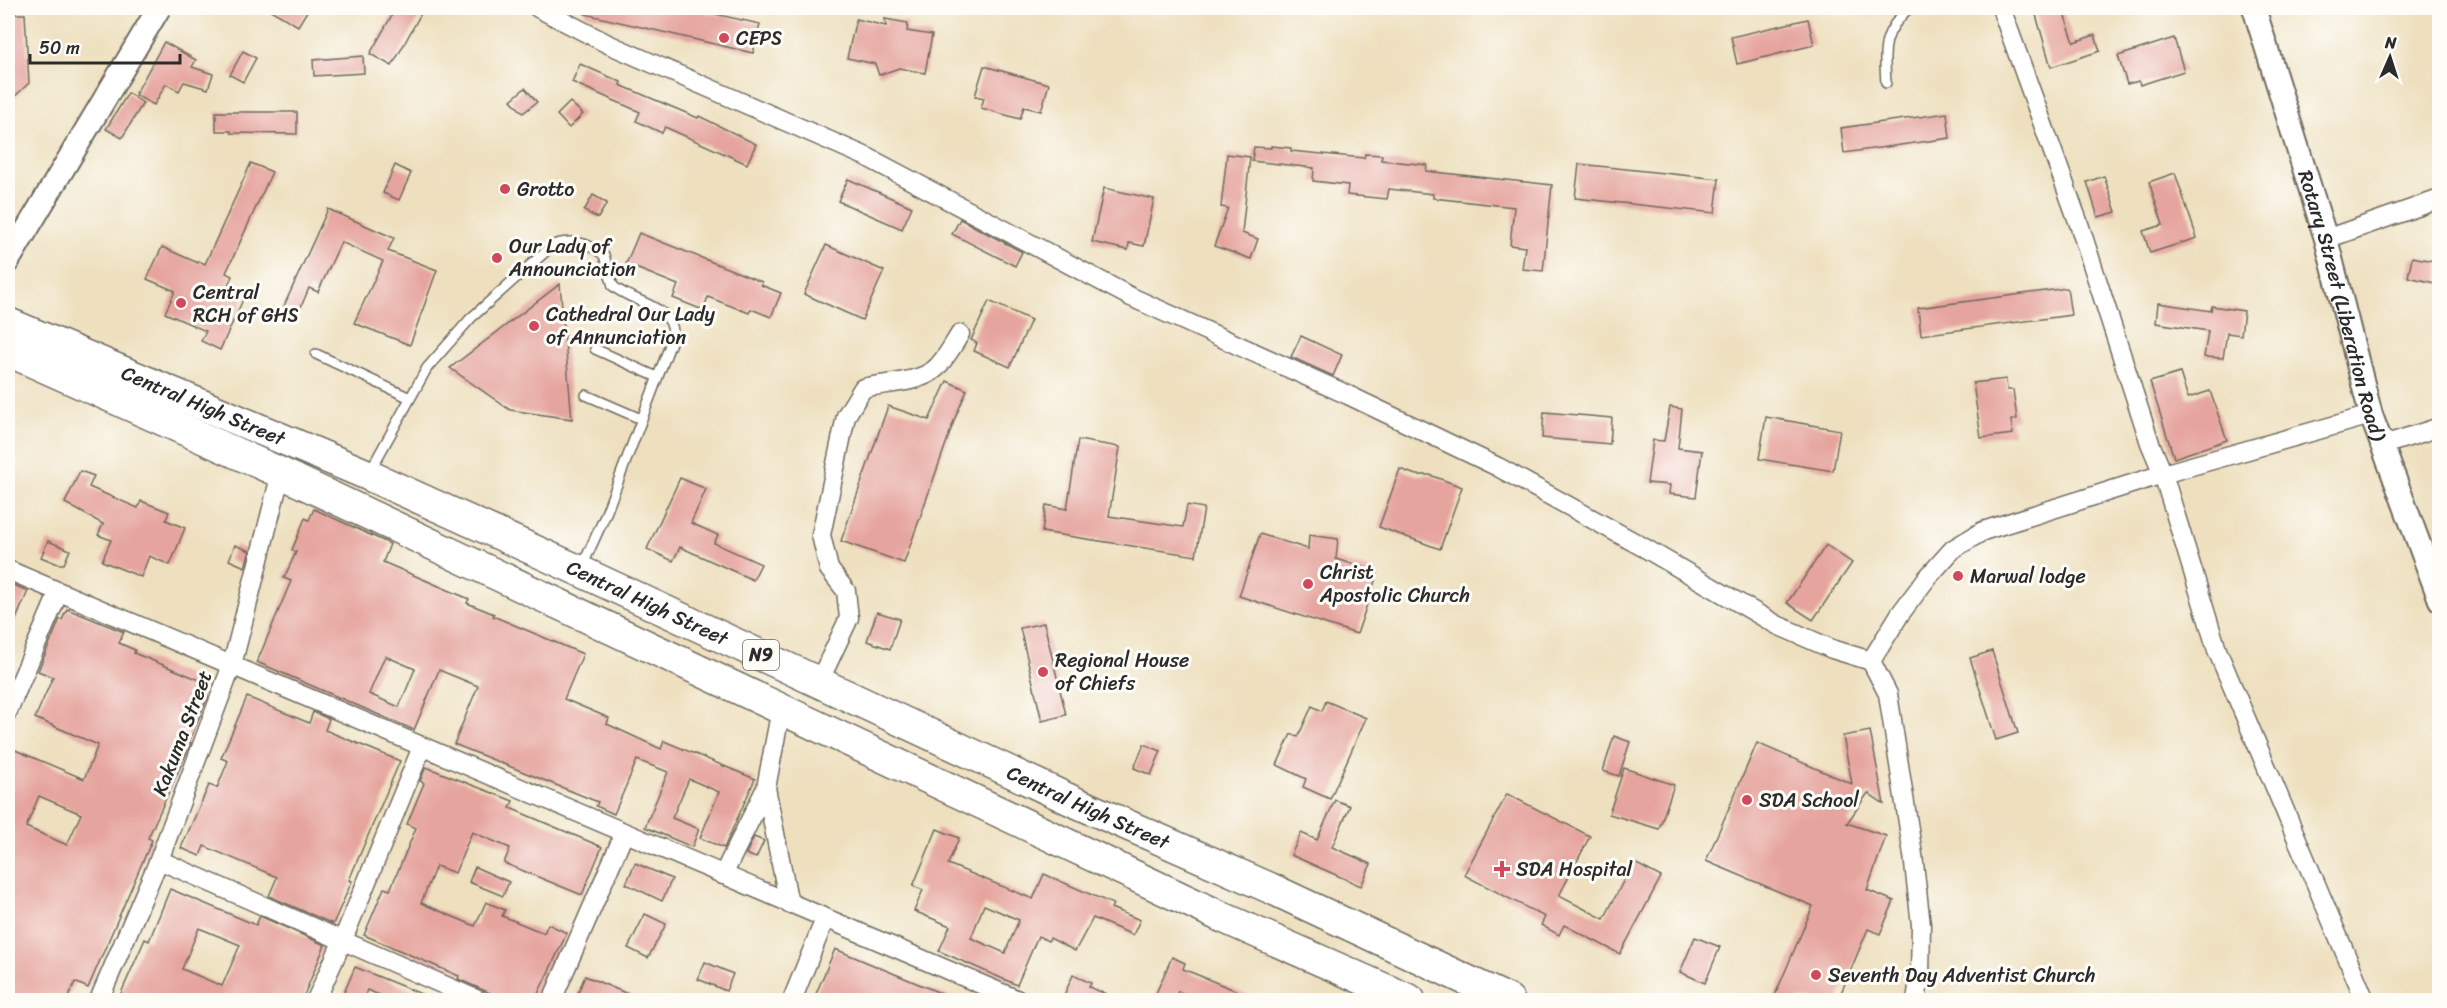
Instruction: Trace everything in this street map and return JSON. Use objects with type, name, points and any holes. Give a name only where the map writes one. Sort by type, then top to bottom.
[{"type":"highway","name":"Central High Street","points":[[8,324],[368,475],[580,571],[1075,802],[1270,888],[1509,1000]]},
{"type":"highway","name":"Central High Street","points":[[8,351],[281,473],[1224,918],[1410,1000]]},
{"type":"highway","points":[[1039,829],[1075,802]]},
{"type":"street","points":[[8,261],[159,8]]},
{"type":"street","points":[[538,8],[608,44],[867,156],[1131,297],[1348,395],[1498,467],[1777,625],[1832,649],[1871,661],[1888,694],[1913,855],[1921,925],[1920,975],[1916,1000]]},
{"type":"street","points":[[2001,8],[2079,224],[2150,443],[2163,474],[2217,650],[2365,1000]]},
{"type":"street","name":"Rotary Street (Liberation Road)","points":[[2254,8],[2326,239],[2380,446],[2439,600]]},
{"type":"street","points":[[2326,239],[2439,199]]},
{"type":"street","points":[[819,682],[849,618],[846,591],[829,569],[821,535],[846,416],[863,387],[894,381],[917,380],[936,369],[960,334]]},
{"type":"street","points":[[1871,661],[1900,614],[1927,578],[1953,549],[1983,531],[2163,474],[2371,415]]},
{"type":"street","points":[[2380,446],[2439,427]]},
{"type":"street","name":"Kakuma Street","points":[[99,1000],[159,860],[232,665],[281,473]]},
{"type":"street","points":[[8,570],[1018,1000]]},
{"type":"street","points":[[8,711],[59,592]]},
{"type":"street","points":[[723,875],[766,788],[781,709]]},
{"type":"street","points":[[316,1000],[422,747]]},
{"type":"street","points":[[766,788],[789,904]]},
{"type":"street","points":[[552,1000],[624,834]]},
{"type":"street","points":[[159,860],[478,1000]]},
{"type":"street","points":[[792,1000],[825,919]]},
{"type":"lane","points":[[1886,83],[1884,46],[1895,21],[1909,8]]},
{"type":"lane","points":[[368,475],[427,368],[471,318],[553,245],[569,240],[586,244],[604,255],[613,286],[658,310],[671,320],[673,337],[604,516],[580,571]]},
{"type":"lane","points":[[595,349],[657,377]]},
{"type":"lane","points":[[316,354],[410,398]]},
{"type":"lane","points":[[586,395],[641,419]]},
{"type":"building","points":[[267,8],[309,8],[298,26]]},
{"type":"building","points":[[396,8],[424,8],[392,66],[370,54]]},
{"type":"building","name":"CEPS","points":[[585,8],[688,8],[760,24],[753,53],[585,14]]},
{"type":"building","points":[[2034,8],[2062,8],[2074,42],[2095,35],[2100,51],[2051,67]]},
{"type":"building","points":[[8,14],[25,14],[29,83],[8,103]]},
{"type":"building","points":[[856,19],[886,26],[885,19],[908,23],[907,31],[932,35],[925,73],[899,68],[879,75],[875,64],[847,58]]},
{"type":"building","points":[[1808,19],[1814,45],[1737,64],[1731,37]]},
{"type":"building","points":[[2174,38],[2184,71],[2140,85],[2139,81],[2127,84],[2118,56]]},
{"type":"building","points":[[164,42],[196,60],[192,67],[213,74],[208,89],[184,82],[179,91],[166,84],[154,105],[135,95]]},
{"type":"building","points":[[243,51],[256,58],[243,82],[230,75]]},
{"type":"building","points":[[363,56],[364,73],[314,76],[313,60]]},
{"type":"building","points":[[580,64],[621,82],[620,85],[698,118],[699,116],[756,144],[747,164],[665,127],[662,133],[636,121],[640,112],[572,82]]},
{"type":"building","points":[[984,66],[1049,84],[1041,111],[1024,107],[1020,119],[981,108],[984,98],[975,96]]},
{"type":"building","points":[[525,88],[537,102],[523,113],[511,100]]},
{"type":"building","points":[[128,93],[143,103],[122,138],[106,129]]},
{"type":"building","points":[[570,102],[583,114],[569,128],[557,115]]},
{"type":"building","points":[[216,112],[297,112],[297,134],[216,131]]},
{"type":"building","points":[[1947,113],[1950,138],[1844,153],[1841,128]]},
{"type":"building","points":[[1271,146],[1291,148],[1291,151],[1364,158],[1365,154],[1382,155],[1381,160],[1427,165],[1426,171],[1552,185],[1543,271],[1522,269],[1525,247],[1510,245],[1514,207],[1433,198],[1433,194],[1389,189],[1387,199],[1347,195],[1348,185],[1313,181],[1314,168],[1252,161],[1254,147],[1271,148]]},
{"type":"building","points":[[1227,154],[1250,157],[1242,233],[1258,239],[1251,259],[1214,246],[1228,208],[1221,207]]},
{"type":"building","points":[[251,163],[272,172],[226,273],[232,276],[228,285],[246,293],[220,350],[201,341],[206,331],[165,313],[175,291],[147,279],[162,247],[205,264]]},
{"type":"building","points":[[1579,164],[1719,179],[1715,213],[1575,198]]},
{"type":"building","points":[[395,165],[411,173],[399,200],[383,193]]},
{"type":"building","points":[[2175,173],[2197,238],[2150,253],[2143,231],[2163,225],[2149,182]]},
{"type":"building","points":[[2104,176],[2116,212],[2098,217],[2087,182]]},
{"type":"building","points":[[848,179],[912,207],[902,229],[838,201]]},
{"type":"building","points":[[1104,188],[1154,199],[1144,246],[1129,243],[1128,250],[1092,242]]},
{"type":"building","points":[[593,195],[607,203],[598,218],[584,211]]},
{"type":"building","points":[[328,209],[394,238],[388,251],[437,270],[410,345],[354,323],[383,261],[341,242],[318,292],[309,288],[298,314],[283,308]]},
{"type":"building","points":[[960,219],[1022,252],[1015,266],[952,234]]},
{"type":"building","points":[[639,233],[762,282],[761,285],[781,293],[771,317],[751,309],[749,313],[708,297],[703,310],[673,298],[678,285],[626,264]]},
{"type":"building","points":[[826,245],[884,271],[862,320],[804,294]]},
{"type":"building","points":[[2412,257],[2439,262],[2439,284],[2408,277]]},
{"type":"building","name":"Cathedral Our Lady of Annunciation","points":[[560,284],[572,419],[510,410],[450,368]]},
{"type":"building","points":[[2067,288],[2071,315],[1921,335],[1918,308]]},
{"type":"building","points":[[989,301],[1031,320],[1010,367],[974,351],[977,343],[971,340]]},
{"type":"building","points":[[2158,303],[2211,311],[2212,306],[2244,311],[2241,335],[2227,333],[2223,358],[2204,357],[2208,331],[2156,323]]},
{"type":"building","points":[[1301,336],[1342,355],[1333,376],[1291,357]]},
{"type":"building","points":[[2180,373],[2188,398],[2210,391],[2227,440],[2174,458],[2150,382]]},
{"type":"building","points":[[2006,379],[2007,390],[2013,390],[2017,419],[2011,420],[2013,434],[1981,438],[1973,383]]},
{"type":"building","points":[[947,381],[967,390],[904,563],[841,541],[888,406],[929,420]]},
{"type":"building","points":[[1670,407],[1682,409],[1678,448],[1702,451],[1696,497],[1669,494],[1670,485],[1647,483],[1653,440],[1664,441]]},
{"type":"building","points":[[1544,412],[1612,418],[1610,444],[1542,438]]},
{"type":"building","points":[[1766,417],[1840,430],[1833,471],[1759,459]]},
{"type":"building","points":[[1078,440],[1120,447],[1109,516],[1183,527],[1187,505],[1204,508],[1196,556],[1042,532],[1046,505],[1067,509]]},
{"type":"building","points":[[1400,469],[1416,475],[1430,475],[1462,487],[1440,549],[1379,527]]},
{"type":"building","points":[[80,471],[94,476],[89,487],[138,508],[141,501],[169,512],[166,520],[185,528],[170,565],[149,556],[141,577],[102,561],[111,540],[98,535],[103,524],[65,503]]},
{"type":"building","points":[[680,478],[706,489],[691,523],[718,535],[714,543],[761,564],[753,580],[680,547],[673,561],[647,549]]},
{"type":"building","points":[[314,509],[390,544],[383,562],[469,599],[467,603],[494,614],[493,616],[583,654],[564,699],[609,718],[607,724],[661,749],[664,741],[755,779],[724,848],[700,838],[719,792],[689,779],[672,818],[699,829],[692,847],[645,827],[668,772],[637,760],[614,814],[596,806],[598,802],[454,744],[478,686],[439,670],[414,730],[257,662],[291,581],[284,578],[296,552],[292,550],[305,518],[309,520]],"holes":[[[385,656],[415,669],[399,707],[369,694]]]},
{"type":"building","name":"Christ Apostolic Church","points":[[1260,534],[1308,549],[1309,535],[1338,539],[1336,559],[1378,572],[1357,634],[1239,596]]},
{"type":"building","points":[[48,541],[70,550],[64,564],[41,557]]},
{"type":"building","points":[[235,545],[250,551],[245,567],[229,560]]},
{"type":"building","points":[[1826,545],[1852,563],[1813,620],[1787,603]]},
{"type":"building","points":[[11,584],[28,591],[8,638],[8,593]]},
{"type":"building","points":[[67,609],[124,632],[119,643],[135,650],[134,653],[207,683],[202,693],[208,696],[189,742],[191,743],[148,838],[152,840],[88,988],[75,982],[67,1000],[44,1000],[27,994],[24,1000],[8,1000],[8,747],[84,779],[98,745],[35,718],[53,677],[38,671],[60,619],[62,620]],"holes":[[[39,796],[81,814],[67,845],[26,827]]]},
{"type":"building","points":[[877,612],[900,619],[890,649],[867,641]]},
{"type":"building","name":"Regional House of Chiefs","points":[[1044,623],[1066,715],[1042,721],[1020,628]]},
{"type":"building","points":[[1992,651],[2018,733],[1996,740],[1970,658]]},
{"type":"building","points":[[247,697],[309,723],[313,712],[329,719],[325,730],[400,761],[349,880],[352,881],[333,924],[269,896],[277,877],[204,846],[200,856],[181,848],[209,785],[217,788],[228,761],[221,758]]},
{"type":"building","points":[[1326,701],[1366,718],[1330,799],[1303,787],[1306,779],[1277,765],[1291,734],[1298,737],[1312,706],[1322,711]]},
{"type":"building","points":[[1870,731],[1884,804],[1868,793],[1847,823],[1886,836],[1867,890],[1894,901],[1880,934],[1868,929],[1838,1000],[1773,1000],[1813,906],[1706,861],[1757,743],[1852,784],[1843,736]]},
{"type":"building","points":[[1614,736],[1630,742],[1619,776],[1603,771]]},
{"type":"building","points":[[1144,744],[1161,751],[1151,775],[1134,768]]},
{"type":"building","points":[[426,767],[513,801],[510,808],[602,847],[582,895],[504,863],[510,848],[472,832],[455,873],[436,866],[421,903],[475,926],[486,902],[505,910],[502,916],[544,933],[548,924],[567,933],[535,1000],[506,1000],[458,979],[459,976],[364,935],[384,888],[390,890],[416,828],[407,824],[424,783],[420,781]]},
{"type":"building","points":[[1624,768],[1674,785],[1659,829],[1609,814]]},
{"type":"building","name":"SDA Hospital","points":[[1507,794],[1590,836],[1559,896],[1604,919],[1633,862],[1661,877],[1620,954],[1564,925],[1559,935],[1541,925],[1545,917],[1464,875]]},
{"type":"building","points":[[1335,800],[1350,806],[1332,847],[1371,864],[1361,886],[1291,855],[1301,833],[1317,840]]},
{"type":"building","points":[[937,829],[959,838],[948,864],[1033,899],[1044,874],[1113,904],[1111,908],[1140,920],[1133,935],[1093,918],[1075,951],[1050,938],[1048,941],[1038,936],[1017,985],[939,951],[950,926],[914,911],[923,890],[913,886]],"holes":[[[984,905],[1019,920],[1005,953],[971,938]]]},
{"type":"building","points":[[754,837],[764,841],[756,858],[746,854]]},
{"type":"building","points":[[635,863],[672,879],[662,901],[626,884]]},
{"type":"building","points":[[475,867],[509,882],[503,896],[469,882]]},
{"type":"building","points":[[170,889],[256,925],[260,916],[325,945],[302,1000],[118,1000],[145,939],[149,941]],"holes":[[[199,928],[240,945],[222,986],[182,969]]]},
{"type":"building","points":[[645,914],[666,924],[648,958],[628,948]]},
{"type":"building","points":[[1695,937],[1720,947],[1705,983],[1680,972]]},
{"type":"building","points":[[835,949],[957,1000],[826,1000],[815,996]]},
{"type":"building","points":[[1172,957],[1185,963],[1183,969],[1259,1000],[1199,1000],[1178,991],[1174,1000],[1153,1000]]},
{"type":"building","points":[[705,962],[733,974],[726,991],[698,979]]},
{"type":"building","points":[[355,967],[436,1000],[392,1000],[367,990],[363,1000],[341,1000]]},
{"type":"building","points":[[1073,975],[1091,983],[1089,987],[1121,1000],[1062,1000]]},
{"type":"building","points":[[585,976],[642,1000],[575,1000]]},
{"type":"place","name":"CEPS","points":[[724,38]]},
{"type":"place","name":"Grotto","points":[[505,189]]},
{"type":"place","name":"Our Lady of Announciation","points":[[497,258]]},
{"type":"place","name":"Central RCH of GHS","points":[[181,303]]},
{"type":"place","name":"Cathedral Our Lady of Annunciation","points":[[534,326]]},
{"type":"place","name":"Marwal lodge","points":[[1958,576]]},
{"type":"place","name":"Christ Apostolic Church","points":[[1308,584]]},
{"type":"place","name":"Regional House of Chiefs","points":[[1043,672]]},
{"type":"place","name":"SDA School","points":[[1747,800]]},
{"type":"place","name":"SDA Hospital","points":[[1502,869]]},
{"type":"place","name":"Seventh Day Adventist Church","points":[[1816,975]]}]
